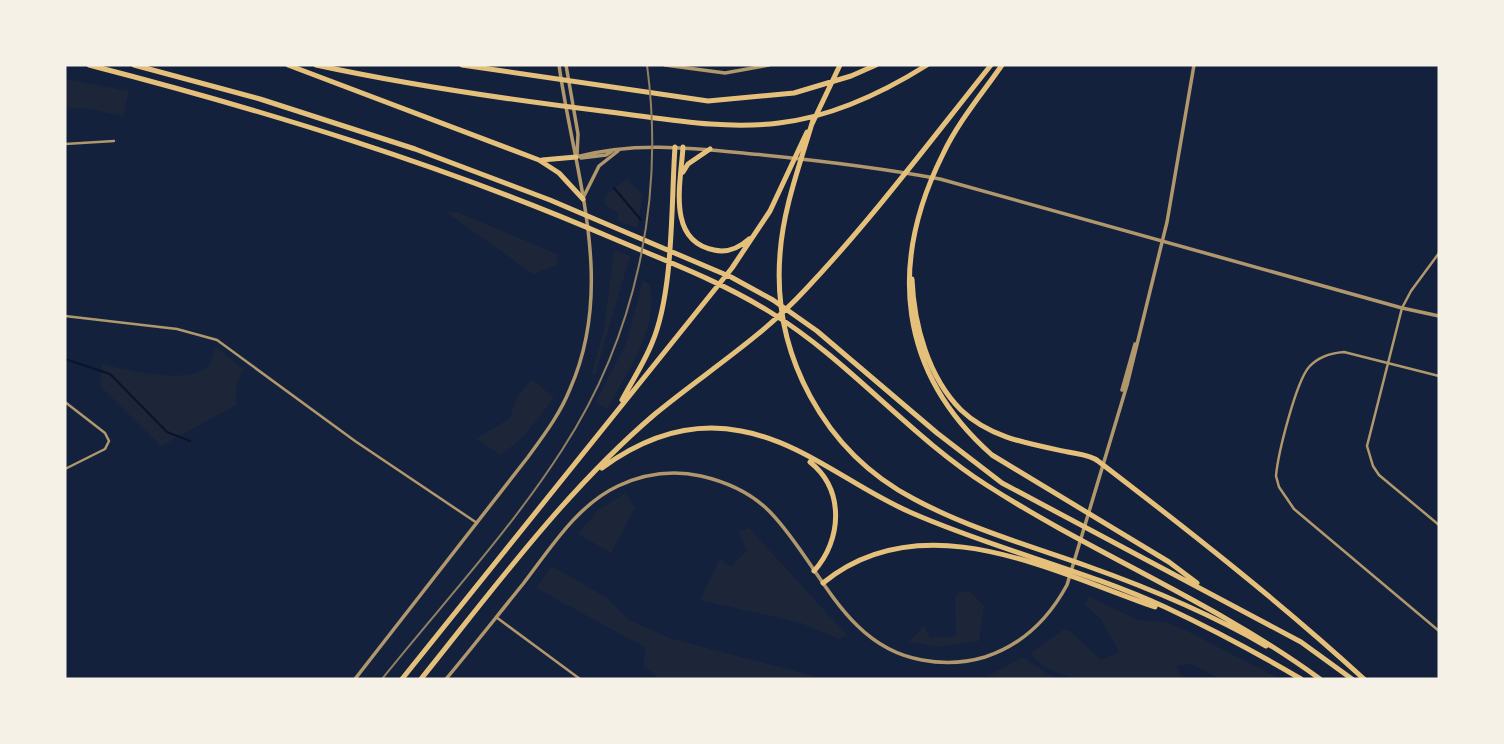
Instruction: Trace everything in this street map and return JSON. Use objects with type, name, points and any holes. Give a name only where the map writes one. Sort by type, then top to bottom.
[{"type":"highway","points":[[89,65],[329,133],[496,191],[713,281],[769,312],[824,350],[938,450],[983,484],[1224,618],[1320,679]]},
{"type":"highway","points":[[134,65],[355,129],[498,181],[676,251],[731,277],[779,304],[829,340],[937,433],[1002,483],[1301,642],[1352,679]]},
{"type":"highway","points":[[288,65],[539,160],[559,173],[583,198]]},
{"type":"highway","points":[[316,65],[426,86],[721,126],[781,123],[820,114],[863,98],[927,65]]},
{"type":"highway","points":[[462,65],[691,100],[794,93],[851,76],[876,65]]},
{"type":"highway","points":[[402,679],[689,322],[758,229],[840,65]]},
{"type":"highway","points":[[421,679],[583,483],[656,413],[764,330],[806,290],[992,65]]},
{"type":"highway","points":[[1002,65],[943,152],[926,192],[912,240],[911,258],[909,302],[918,348],[941,397],[973,438],[1013,470],[1169,562],[1214,595]]},
{"type":"highway","points":[[813,120],[791,195],[780,246],[779,309],[803,384],[842,442],[880,477],[925,505],[1159,593],[1289,658]]},
{"type":"highway","points":[[618,409],[652,343],[660,316],[667,269],[675,146]]},
{"type":"highway","points":[[683,147],[681,227],[692,242],[705,248],[724,251],[743,245],[758,229]]},
{"type":"highway","points":[[681,175],[688,164],[710,149]]},
{"type":"highway","points":[[539,160],[576,157]]},
{"type":"highway","points":[[911,258],[915,312],[922,340],[935,374],[959,408],[973,421],[998,434],[1095,458],[1123,478],[1364,679]]},
{"type":"highway","points":[[583,483],[623,453],[652,439],[683,430],[712,428],[769,438],[910,513],[1146,600],[1184,617],[1301,679]]},
{"type":"highway","points":[[796,452],[815,466],[826,480],[835,509],[833,545],[814,571]]},
{"type":"highway","points":[[823,583],[849,566],[881,553],[928,545],[962,546],[1011,557],[1184,617]]},
{"type":"street","points":[[355,679],[554,422],[580,363],[593,292],[591,252],[559,65]]},
{"type":"street","points":[[566,65],[579,138],[576,157]]},
{"type":"street","points":[[665,65],[725,73],[769,65]]},
{"type":"street","points":[[446,679],[572,522],[593,501],[618,486],[650,476],[694,475],[744,492],[762,505],[785,529],[853,622],[869,638],[901,655],[934,662],[968,661],[1002,650],[1030,632],[1061,595],[1076,557],[1162,241],[1194,65]]},
{"type":"street","points":[[65,144],[114,141]]},
{"type":"street","points":[[576,157],[595,158],[620,149],[675,146],[879,167],[940,179],[1402,309],[1439,316]]},
{"type":"street","points":[[583,198],[599,166],[620,149]]},
{"type":"street","points":[[1439,253],[1411,291],[1402,309],[1390,362],[1369,430],[1368,456],[1379,475],[1439,525]]},
{"type":"street","points":[[65,316],[177,329],[217,340],[355,441],[477,523]]},
{"type":"street","points":[[1439,376],[1344,352],[1332,353],[1314,362],[1303,376],[1276,476],[1279,487],[1294,509],[1439,631]]},
{"type":"street","points":[[65,402],[105,433],[109,441],[105,449],[65,469]]},
{"type":"street","points":[[496,617],[580,679]]},
{"type":"shaded area","points":[[65,79],[129,91],[123,116],[85,108],[65,109]]},
{"type":"shaded area","points":[[627,179],[643,195],[637,228],[617,220],[618,213],[605,205],[606,195]]},
{"type":"shaded area","points":[[446,212],[457,212],[557,254],[557,265],[533,274]]},
{"type":"shaded area","points":[[614,250],[630,256],[595,375],[592,373],[604,329]]},
{"type":"shaded area","points":[[643,281],[649,284],[651,300],[646,333],[632,365],[607,409],[595,403],[626,344]]},
{"type":"shaded area","points":[[216,347],[243,369],[236,386],[236,405],[161,446],[100,386],[102,364],[171,376],[186,375],[207,367]]},
{"type":"shaded area","points":[[532,379],[554,398],[523,437],[501,455],[476,439],[510,418],[516,399]]},
{"type":"shaded area","points":[[625,493],[635,508],[611,553],[578,534],[597,511]]},
{"type":"shaded area","points":[[749,528],[847,635],[839,639],[801,623],[700,600],[720,558],[731,567],[747,550],[739,532]]},
{"type":"shaded area","points":[[552,566],[607,598],[629,620],[672,639],[826,679],[659,679],[643,665],[646,648],[536,588]]},
{"type":"shaded area","points":[[960,592],[970,592],[984,606],[979,641],[938,647],[909,642],[924,626],[930,638],[956,636],[955,597]]},
{"type":"shaded area","points":[[1088,596],[1138,620],[1165,622],[1185,630],[1280,679],[1220,679],[1191,664],[1176,666],[1183,679],[1101,680],[1078,678],[1042,665],[1031,653],[1063,630],[1070,631],[1101,660],[1119,652],[1101,619],[1085,605]]},
{"type":"shaded area","points":[[1022,657],[1056,679],[1002,679],[988,676]]},
{"type":"waterway","points":[[614,188],[641,220]]},
{"type":"waterway","points":[[65,359],[110,374],[167,432],[190,441]]},
{"type":"railway","points":[[382,679],[542,480],[588,406],[609,361],[639,265],[648,216],[652,115],[647,65]]}]
